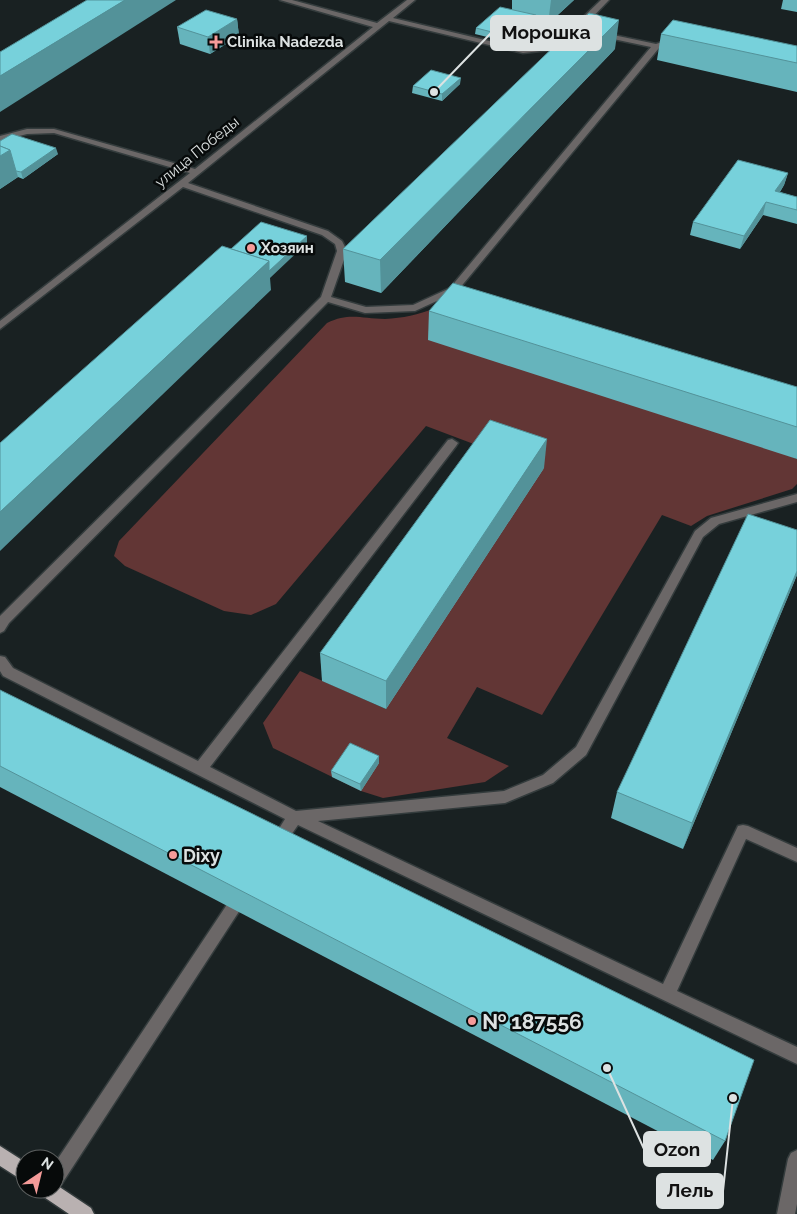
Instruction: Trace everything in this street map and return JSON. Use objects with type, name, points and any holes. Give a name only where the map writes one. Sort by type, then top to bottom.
[{"type":"main road","points":[[0,1155],[15,1166]]},
{"type":"main road","points":[[63,1199],[85,1214]]},
{"type":"street","points":[[284,0],[379,26]]},
{"type":"street","name":"улица Победы","points":[[0,326],[182,184],[411,0]]},
{"type":"street","points":[[388,19],[523,50],[542,51],[555,46],[576,29],[605,0]]},
{"type":"street","points":[[576,29],[585,31]]},
{"type":"street","points":[[594,33],[656,46],[671,41]]},
{"type":"street","points":[[326,298],[365,310],[415,308],[453,290],[656,46]]},
{"type":"street","points":[[0,139],[12,134],[35,130],[54,131],[196,172]]},
{"type":"street","points":[[0,628],[4,620],[326,298],[342,251],[339,243],[325,233],[182,184]]},
{"type":"street","points":[[453,290],[472,296]]},
{"type":"street","points":[[200,769],[452,443]]},
{"type":"street","points":[[295,817],[505,797],[548,779],[581,750],[699,534],[715,521],[797,498]]},
{"type":"street","points":[[0,661],[8,672],[295,817],[797,1056]]},
{"type":"street","points":[[273,849],[295,817]]},
{"type":"street","points":[[667,994],[743,831],[797,855]]},
{"type":"street","points":[[65,1164],[232,908]]},
{"type":"street","points":[[786,1214],[797,1159]]},
{"type":"shaded area","points":[[435,308],[797,459],[797,484],[792,489],[707,516],[691,526],[662,515],[542,715],[477,687],[447,738],[509,766],[485,782],[383,798],[361,791],[273,748],[263,723],[300,671],[386,709],[487,449],[426,426],[276,604],[251,615],[224,611],[125,566],[114,556],[119,541],[327,323],[349,317],[398,318]]},
{"type":"building","points":[[87,0],[125,0],[0,76],[0,52]]},
{"type":"building","points":[[500,7],[536,15],[512,37],[476,28]]},
{"type":"building","points":[[206,10],[237,19],[208,37],[177,27]]},
{"type":"building","points":[[589,13],[619,20],[380,260],[343,249]]},
{"type":"building","points":[[673,20],[797,46],[797,63],[661,34]]},
{"type":"building","points":[[431,70],[461,78],[442,94],[413,86]]},
{"type":"building","points":[[12,134],[56,148],[21,172],[16,171],[10,150],[0,146],[0,141]]},
{"type":"building","points":[[0,146],[10,150],[0,156]]},
{"type":"building","points":[[738,160],[788,173],[775,191],[797,197],[797,210],[766,202],[744,236],[693,222]]},
{"type":"building","points":[[261,222],[307,236],[269,271],[269,261],[231,249]]},
{"type":"building","points":[[222,246],[269,261],[0,512],[0,443]]},
{"type":"building","points":[[453,283],[797,387],[797,427],[429,311]]},
{"type":"building","points":[[490,420],[547,439],[386,681],[320,653]]},
{"type":"building","points":[[748,514],[797,530],[797,571],[692,823],[617,792]]},
{"type":"building","points":[[0,690],[754,1060],[725,1141],[0,766]]},
{"type":"building","points":[[350,743],[379,756],[360,784],[331,771]]},
{"type":"place","name":"Clinika Nadezda","points":[[216,42]]},
{"type":"place","name":"Морошка","points":[[434,92]]},
{"type":"place","name":"Хозяин","points":[[251,248]]},
{"type":"place","name":"Dixy","points":[[173,855]]},
{"type":"place","name":"№ 187556","points":[[472,1021]]},
{"type":"place","name":"Ozon","points":[[607,1068]]},
{"type":"place","name":"Лель","points":[[733,1098]]}]
